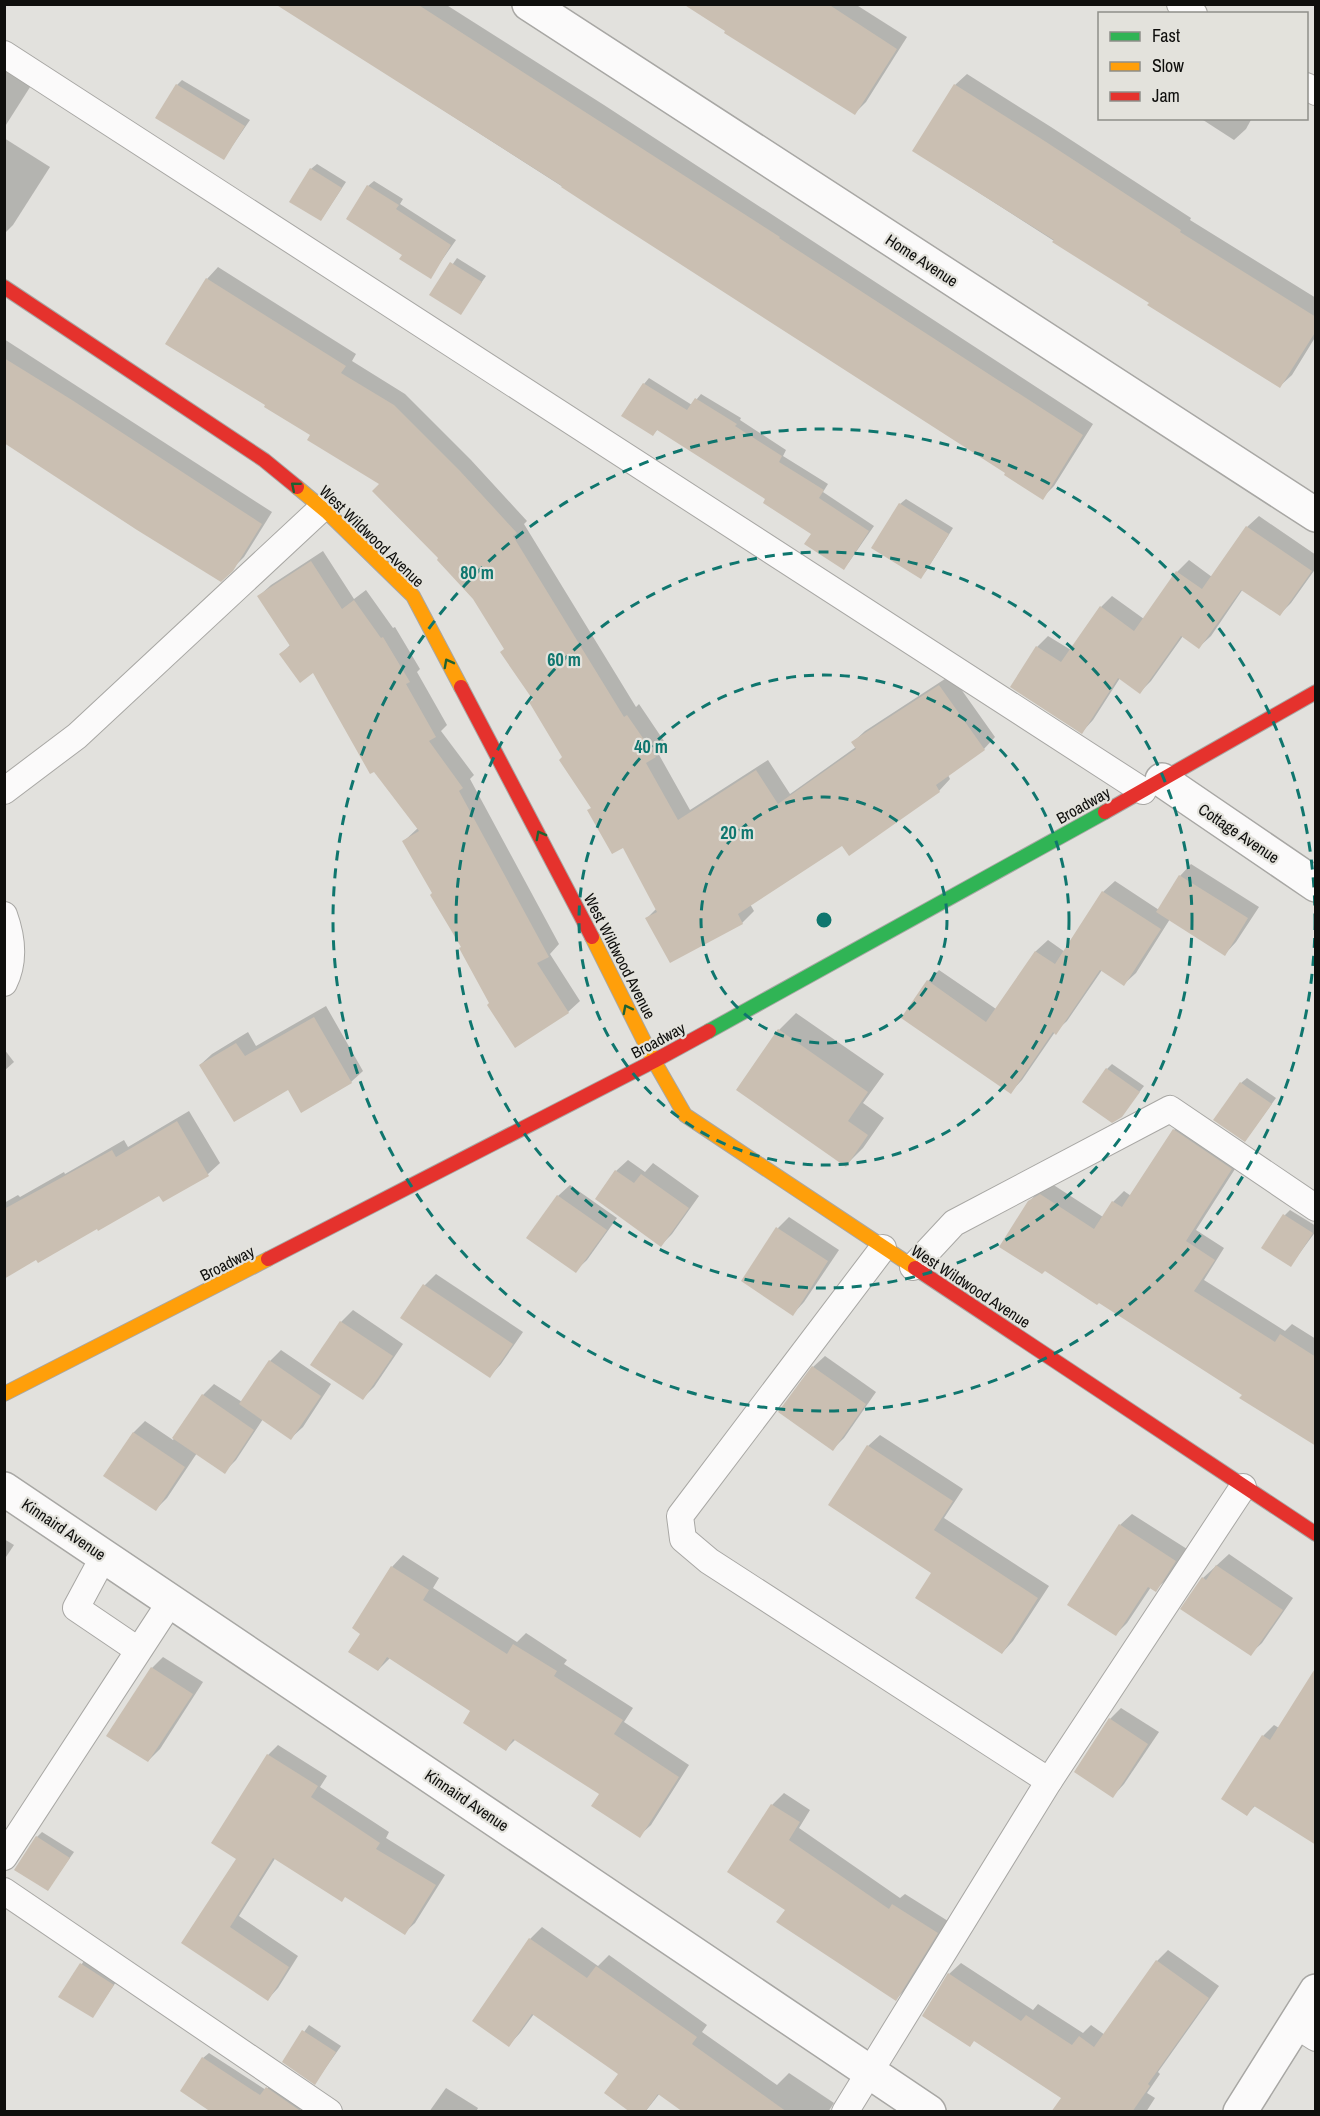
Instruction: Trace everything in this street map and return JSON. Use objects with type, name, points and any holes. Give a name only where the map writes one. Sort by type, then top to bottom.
[{"type":"street","name":"Home Avenue","points":[[529,4],[1316,515]]},
{"type":"street","name":"West Wildwood Avenue","points":[[4,287],[264,460],[322,508],[412,596],[557,868],[654,1061],[685,1114],[883,1248],[1316,1534]]},
{"type":"street","name":"Broadway","points":[[4,1394],[654,1061],[1153,786],[1316,692]]},
{"type":"street","name":"Cottage Avenue","points":[[1153,786],[1316,885]]},
{"type":"street","name":"Kinnaird Avenue","points":[[4,1489],[929,2112]]},
{"type":"street","points":[[1240,2112],[1305,2031],[1316,1991]]},
{"type":"lane","points":[[4,54],[1153,786]]},
{"type":"lane","points":[[4,791],[77,736],[322,508]]},
{"type":"lane","points":[[4,915],[12,936],[10,972],[4,983]]},
{"type":"lane","points":[[913,1267],[954,1223],[1170,1109],[1316,1208]]},
{"type":"lane","points":[[883,1248],[680,1515],[683,1539],[709,1561],[1049,1781]]},
{"type":"lane","points":[[845,2112],[1049,1781],[1244,1487]]},
{"type":"lane","points":[[104,1556],[76,1608],[138,1650]]},
{"type":"lane","points":[[8,1845],[171,1601]]},
{"type":"lane","points":[[4,1891],[329,2112]]},
{"type":"building","points":[[275,4],[417,4],[1083,435],[1043,500],[1004,475],[1005,473],[562,186]]},
{"type":"building","points":[[683,4],[828,4],[897,49],[855,115],[724,33],[725,31]]},
{"type":"building","points":[[176,84],[245,126],[224,160],[155,118]]},
{"type":"building","points":[[954,84],[1181,230],[1180,232],[1316,317],[1316,331],[1280,388],[1147,305],[1149,303],[1052,242],[1054,240],[912,151]]},
{"type":"building","points":[[310,168],[342,188],[321,221],[289,202]]},
{"type":"building","points":[[367,185],[399,205],[396,209],[451,245],[431,279],[399,259],[402,255],[346,219]]},
{"type":"building","points":[[450,262],[482,282],[461,315],[429,295]]},
{"type":"building","points":[[206,278],[346,366],[341,373],[394,405],[460,471],[517,533],[513,536],[624,717],[627,715],[656,757],[646,763],[678,820],[756,770],[778,804],[856,749],[851,742],[939,685],[985,750],[936,785],[940,792],[849,856],[842,846],[738,914],[743,924],[670,963],[645,918],[657,912],[623,848],[612,854],[587,810],[591,808],[559,760],[562,757],[529,702],[533,700],[500,652],[504,649],[473,599],[437,560],[438,558],[372,491],[379,484],[307,440],[310,435],[264,407],[265,405],[165,344]]},
{"type":"building","points":[[4,358],[262,524],[233,571],[221,582],[4,443]]},
{"type":"building","points":[[643,383],[687,410],[695,398],[737,424],[735,426],[782,456],[779,462],[824,490],[819,498],[869,531],[844,570],[804,544],[811,534],[763,503],[765,499],[657,430],[653,436],[621,416]]},
{"type":"building","points":[[899,503],[949,534],[921,579],[871,548]]},
{"type":"building","points":[[1246,526],[1312,571],[1280,616],[1241,590],[1199,649],[1181,636],[1140,694],[1118,678],[1082,734],[1010,687],[1036,646],[1061,662],[1100,606],[1134,631],[1176,571],[1202,589]]},
{"type":"building","points":[[311,561],[342,609],[354,600],[381,638],[383,637],[410,682],[406,684],[436,737],[429,741],[463,788],[459,791],[549,957],[537,963],[569,1013],[515,1048],[487,1005],[489,1003],[459,948],[461,947],[402,841],[419,831],[374,772],[370,774],[313,673],[300,683],[279,654],[290,646],[257,596]]},
{"type":"building","points":[[1179,875],[1248,918],[1225,956],[1156,912]]},
{"type":"building","points":[[1102,891],[1161,929],[1124,986],[1100,970],[1056,1035],[1053,1032],[1011,1094],[901,1018],[927,980],[986,1022],[1035,951],[1055,964]]},
{"type":"building","points":[[314,1017],[352,1083],[301,1113],[288,1090],[234,1122],[199,1065],[236,1043],[245,1056]]},
{"type":"building","points":[[778,1029],[868,1092],[848,1121],[868,1135],[846,1167],[736,1090]]},
{"type":"building","points":[[1106,1068],[1140,1092],[1122,1117],[1112,1123],[1082,1102]]},
{"type":"building","points":[[1240,1082],[1272,1104],[1245,1142],[1213,1120]]},
{"type":"building","points":[[177,1121],[209,1176],[163,1202],[159,1196],[98,1231],[97,1229],[38,1263],[36,1260],[4,1279],[4,1209],[112,1150],[116,1157]]},
{"type":"building","points":[[1173,1129],[1232,1169],[1186,1241],[1215,1260],[1194,1291],[1275,1342],[1280,1334],[1316,1357],[1316,1446],[1239,1398],[1242,1395],[1099,1303],[1097,1305],[1045,1271],[1042,1274],[999,1247],[1028,1201],[1040,1194],[1094,1229],[1112,1201],[1122,1207]]},
{"type":"building","points":[[615,1170],[634,1183],[641,1174],[689,1208],[661,1247],[595,1199]]},
{"type":"building","points":[[557,1195],[607,1230],[576,1273],[526,1238]]},
{"type":"building","points":[[1283,1214],[1313,1233],[1291,1267],[1261,1248]]},
{"type":"building","points":[[776,1227],[828,1261],[793,1316],[741,1281]]},
{"type":"building","points":[[423,1284],[513,1344],[490,1378],[400,1318]]},
{"type":"building","points":[[340,1321],[393,1356],[363,1400],[310,1365]]},
{"type":"building","points":[[269,1360],[321,1396],[291,1440],[239,1404]]},
{"type":"building","points":[[812,1366],[866,1404],[833,1451],[778,1412]]},
{"type":"building","points":[[202,1394],[254,1430],[225,1474],[172,1438]]},
{"type":"building","points":[[133,1432],[185,1467],[156,1511],[103,1476]]},
{"type":"building","points":[[867,1445],[953,1501],[934,1530],[1038,1598],[1002,1654],[915,1598],[931,1573],[828,1505]]},
{"type":"building","points":[[1119,1524],[1176,1561],[1156,1592],[1148,1587],[1116,1636],[1067,1605]]},
{"type":"building","points":[[1216,1565],[1283,1610],[1251,1656],[1180,1609],[1202,1577],[1206,1580]]},
{"type":"building","points":[[391,1566],[429,1590],[423,1600],[507,1654],[513,1644],[557,1671],[554,1676],[623,1720],[614,1734],[679,1777],[640,1838],[591,1806],[599,1794],[513,1739],[506,1751],[463,1723],[470,1711],[387,1657],[378,1671],[348,1652],[360,1634],[352,1628]]},
{"type":"building","points":[[151,1667],[193,1694],[148,1762],[106,1736]]},
{"type":"building","points":[[1316,1667],[1316,1845],[1254,1806],[1247,1816],[1221,1799],[1262,1735],[1270,1740]]},
{"type":"building","points":[[1109,1718],[1148,1744],[1113,1798],[1074,1772]]},
{"type":"building","points":[[267,1754],[318,1786],[311,1797],[380,1843],[376,1849],[436,1885],[405,1935],[345,1897],[342,1902],[273,1858],[230,1927],[289,1967],[268,2001],[181,1943],[236,1859],[211,1843]]},
{"type":"building","points":[[771,1804],[800,1822],[789,1840],[889,1909],[892,1904],[938,1933],[896,2001],[776,1922],[785,1910],[727,1872]]},
{"type":"building","points":[[36,1836],[70,1858],[48,1891],[14,1870]]},
{"type":"building","points":[[529,1938],[587,1978],[596,1966],[697,2037],[692,2044],[787,2112],[683,2112],[658,2094],[645,2112],[630,2112],[604,2093],[618,2074],[532,2014],[509,2047],[472,2021]]},
{"type":"building","points":[[1156,1960],[1209,1998],[1148,2084],[1150,2086],[1132,2112],[1051,2112],[1061,2098],[974,2041],[970,2047],[922,2016],[948,1973],[1021,2021],[1026,2015],[1072,2045],[1079,2036],[1094,2047]]},
{"type":"building","points":[[80,1963],[114,1985],[93,2018],[58,1997]]},
{"type":"building","points":[[302,2030],[336,2052],[315,2085],[282,2062]]},
{"type":"building","points":[[202,2057],[260,2095],[266,2087],[299,2110],[298,2112],[211,2112],[180,2091]]},
{"type":"traffic: fast","points":[[709,1031],[1105,812]]},
{"type":"traffic: slow","points":[[297,487],[328,513],[413,596],[461,687]]},
{"type":"traffic: slow","points":[[592,937],[654,1061],[685,1115],[915,1268]]},
{"type":"traffic: slow","points":[[4,1394],[268,1259]]},
{"type":"traffic: jam","points":[[4,287],[264,460],[297,487]]},
{"type":"traffic: jam","points":[[461,687],[592,937]]},
{"type":"traffic: jam","points":[[1105,812],[1316,692]]},
{"type":"traffic: jam","points":[[268,1259],[709,1031]]},
{"type":"traffic: jam","points":[[915,1268],[1316,1534]]}]
